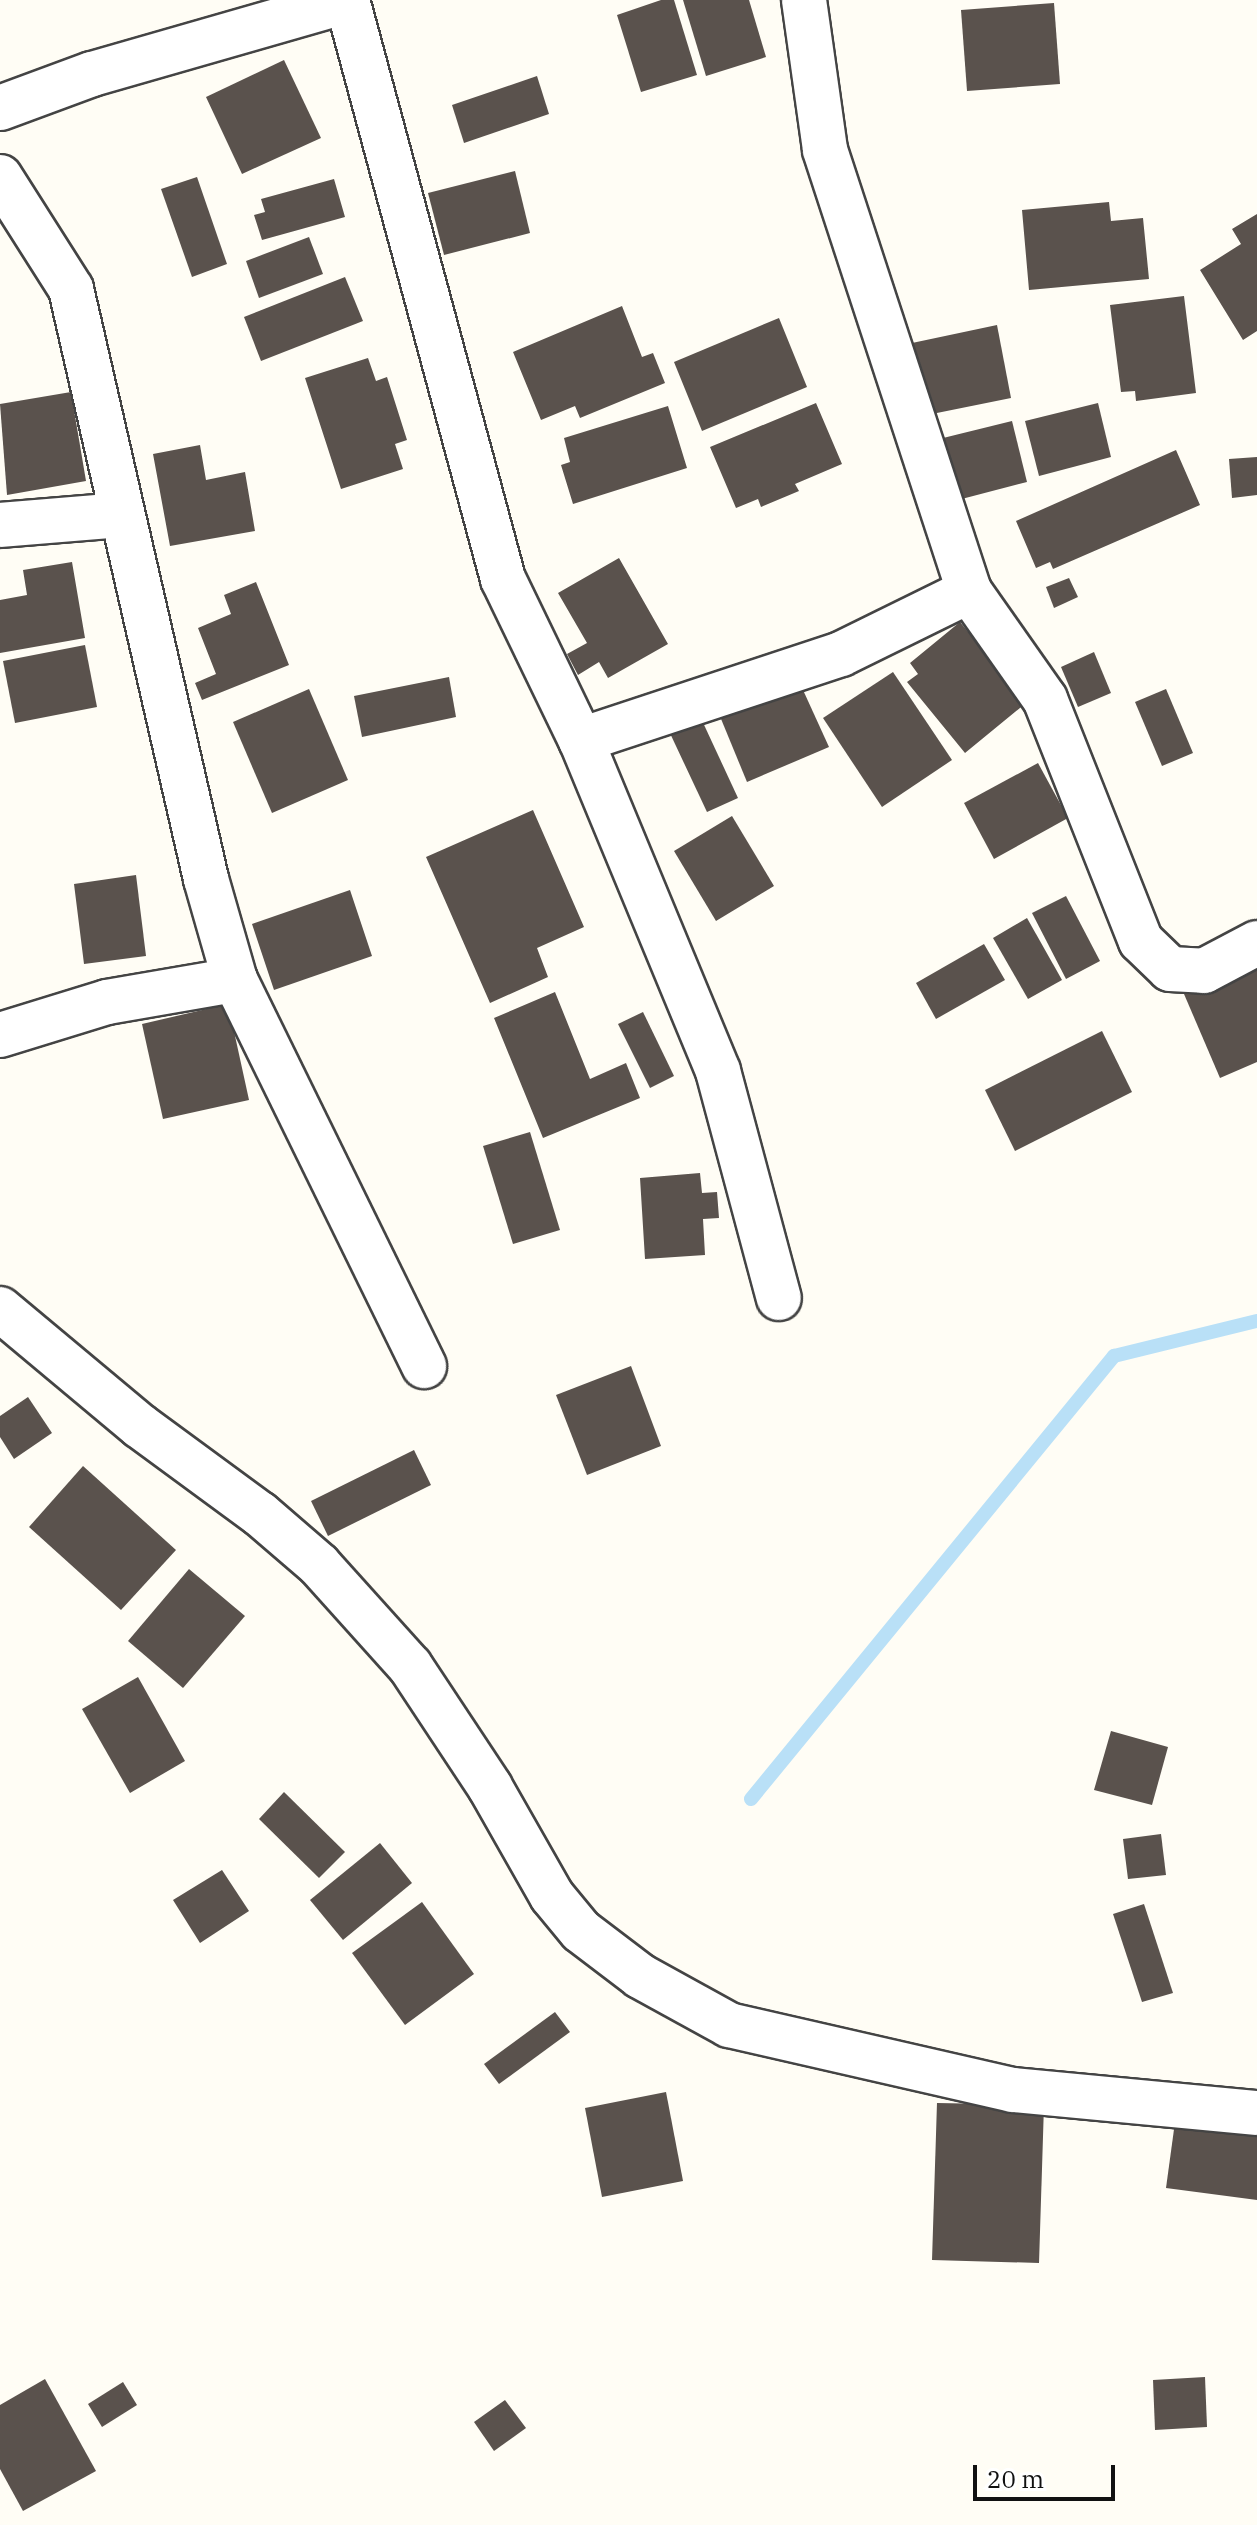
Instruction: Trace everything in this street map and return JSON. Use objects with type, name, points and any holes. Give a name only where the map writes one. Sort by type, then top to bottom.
[{"type":"street","points":[[0,108],[92,74],[347,0],[503,579],[581,740],[718,1071],[779,1298]]},
{"type":"street","points":[[804,0],[825,150],[969,591],[1045,699],[1141,941],[1170,969],[1204,971],[1257,943]]},
{"type":"street","points":[[0,177],[71,289],[206,879],[235,980],[424,1366]]},
{"type":"street","points":[[0,525],[121,515]]},
{"type":"street","points":[[581,740],[841,654],[969,591]]},
{"type":"street","points":[[0,1035],[107,1002],[235,980]]},
{"type":"street","points":[[0,1309],[319,1565],[410,1666],[490,1787],[552,1896],[581,1931],[640,1976],[729,2025],[1013,2090],[1257,2113]]},
{"type":"building","points":[[661,0],[674,0],[697,75],[641,92],[617,15]]},
{"type":"building","points":[[683,0],[749,0],[766,57],[706,76]]},
{"type":"building","points":[[1054,3],[1060,84],[967,91],[961,10]]},
{"type":"building","points":[[284,60],[321,138],[242,174],[206,97]]},
{"type":"building","points":[[537,76],[549,114],[464,143],[452,105]]},
{"type":"building","points":[[515,171],[530,233],[444,255],[428,193]]},
{"type":"building","points":[[197,177],[227,264],[192,277],[161,189]]},
{"type":"building","points":[[334,179],[345,217],[262,240],[254,215],[265,212],[261,199]]},
{"type":"building","points":[[1109,202],[1111,221],[1143,218],[1149,279],[1029,290],[1022,210]]},
{"type":"building","points":[[1257,214],[1257,331],[1243,340],[1200,270],[1241,244],[1232,229]]},
{"type":"building","points":[[309,237],[323,274],[259,298],[246,261]]},
{"type":"building","points":[[345,277],[363,321],[261,361],[244,317]]},
{"type":"building","points":[[1184,296],[1196,393],[1136,401],[1135,391],[1121,392],[1110,305]]},
{"type":"building","points":[[622,306],[642,357],[653,353],[665,383],[580,418],[575,406],[541,420],[513,352]]},
{"type":"building","points":[[779,318],[807,387],[702,431],[674,362]]},
{"type":"building","points":[[997,325],[1011,398],[927,415],[912,343]]},
{"type":"building","points":[[368,358],[376,381],[387,377],[407,440],[395,444],[403,469],[341,489],[305,378]]},
{"type":"building","points":[[71,392],[86,481],[7,495],[0,404]]},
{"type":"building","points":[[816,403],[842,464],[795,484],[799,491],[761,507],[758,499],[736,508],[710,447]]},
{"type":"building","points":[[1098,403],[1111,457],[1039,476],[1025,421]]},
{"type":"building","points":[[668,406],[687,468],[573,504],[561,465],[570,462],[564,438]]},
{"type":"building","points":[[1012,421],[1027,482],[954,501],[939,439]]},
{"type":"building","points":[[200,445],[206,480],[245,472],[255,531],[170,546],[153,454]]},
{"type":"building","points":[[1176,450],[1200,505],[1053,569],[1050,562],[1036,568],[1016,521]]},
{"type":"building","points":[[1257,457],[1257,495],[1232,498],[1229,459]]},
{"type":"building","points":[[619,558],[668,644],[608,678],[599,662],[578,675],[567,654],[587,643],[558,593]]},
{"type":"building","points":[[72,562],[85,638],[0,653],[0,600],[27,595],[23,570]]},
{"type":"building","points":[[1069,578],[1078,597],[1054,608],[1046,587]]},
{"type":"building","points":[[256,582],[289,665],[202,700],[195,683],[216,674],[198,628],[231,614],[224,595]]},
{"type":"building","points":[[960,622],[1026,703],[965,753],[907,682],[918,674],[910,663]]},
{"type":"building","points":[[85,645],[97,707],[15,723],[3,661]]},
{"type":"building","points":[[1094,652],[1111,693],[1078,707],[1061,667]]},
{"type":"building","points":[[893,672],[952,760],[882,807],[823,718]]},
{"type":"building","points":[[449,677],[456,717],[362,737],[354,696]]},
{"type":"building","points":[[798,679],[829,747],[747,782],[719,714]]},
{"type":"building","points":[[309,689],[348,780],[272,813],[233,722]]},
{"type":"building","points":[[1166,689],[1193,753],[1162,766],[1135,702]]},
{"type":"building","points":[[699,714],[738,798],[707,812],[668,729]]},
{"type":"building","points":[[1038,763],[1068,818],[994,859],[964,803]]},
{"type":"building","points":[[533,810],[584,927],[537,948],[548,977],[490,1003],[426,857]]},
{"type":"building","points":[[732,816],[774,886],[716,921],[674,851]]},
{"type":"building","points":[[136,875],[146,956],[84,964],[74,884]]},
{"type":"building","points":[[350,890],[372,956],[274,990],[252,924]]},
{"type":"building","points":[[1066,896],[1100,961],[1066,979],[1032,913]]},
{"type":"building","points":[[1027,918],[1062,980],[1028,999],[993,938]]},
{"type":"building","points":[[984,944],[1005,980],[936,1019],[916,983]]},
{"type":"building","points":[[1257,954],[1257,1062],[1220,1078],[1181,987]]},
{"type":"building","points":[[555,992],[590,1079],[626,1063],[640,1098],[543,1138],[494,1018]]},
{"type":"building","points":[[228,1004],[249,1100],[163,1119],[142,1024]]},
{"type":"building","points":[[643,1012],[674,1076],[650,1088],[618,1024]]},
{"type":"building","points":[[1102,1031],[1132,1092],[1015,1151],[985,1090]]},
{"type":"building","points":[[530,1132],[560,1230],[513,1244],[483,1146]]},
{"type":"building","points":[[700,1173],[702,1193],[717,1192],[719,1218],[703,1219],[705,1255],[645,1259],[640,1178]]},
{"type":"building","points":[[631,1366],[661,1446],[587,1475],[556,1395]]},
{"type":"building","points":[[28,1397],[52,1433],[14,1459],[0,1437],[0,1416]]},
{"type":"building","points":[[414,1450],[431,1485],[328,1536],[311,1501]]},
{"type":"building","points":[[83,1466],[176,1550],[121,1610],[29,1527]]},
{"type":"building","points":[[189,1569],[245,1616],[183,1688],[128,1641]]},
{"type":"building","points":[[138,1677],[185,1761],[130,1793],[82,1709]]},
{"type":"building","points":[[1111,1731],[1168,1747],[1152,1805],[1094,1790]]},
{"type":"building","points":[[284,1792],[345,1852],[319,1878],[259,1819]]},
{"type":"building","points":[[1161,1834],[1166,1875],[1128,1879],[1123,1839]]},
{"type":"building","points":[[380,1843],[412,1883],[343,1940],[310,1900]]},
{"type":"building","points":[[222,1870],[249,1911],[200,1943],[173,1900]]},
{"type":"building","points":[[422,1902],[474,1974],[405,2025],[352,1953]]},
{"type":"building","points":[[1144,1904],[1173,1993],[1142,2002],[1113,1914]]},
{"type":"building","points":[[555,2012],[570,2032],[499,2084],[484,2064]]},
{"type":"building","points":[[666,2092],[683,2181],[602,2197],[585,2108]]},
{"type":"building","points":[[937,2103],[1044,2105],[1039,2263],[932,2260]]},
{"type":"building","points":[[1175,2122],[1257,2133],[1257,2200],[1166,2188]]},
{"type":"building","points":[[1205,2377],[1207,2427],[1155,2430],[1153,2380]]},
{"type":"building","points":[[45,2379],[96,2471],[23,2511],[0,2469],[0,2405]]},
{"type":"building","points":[[123,2382],[137,2405],[102,2427],[88,2404]]},
{"type":"building","points":[[505,2400],[526,2428],[494,2451],[474,2422]]},
{"type":"waterway","points":[[751,1799],[1114,1356],[1257,1321]]}]
